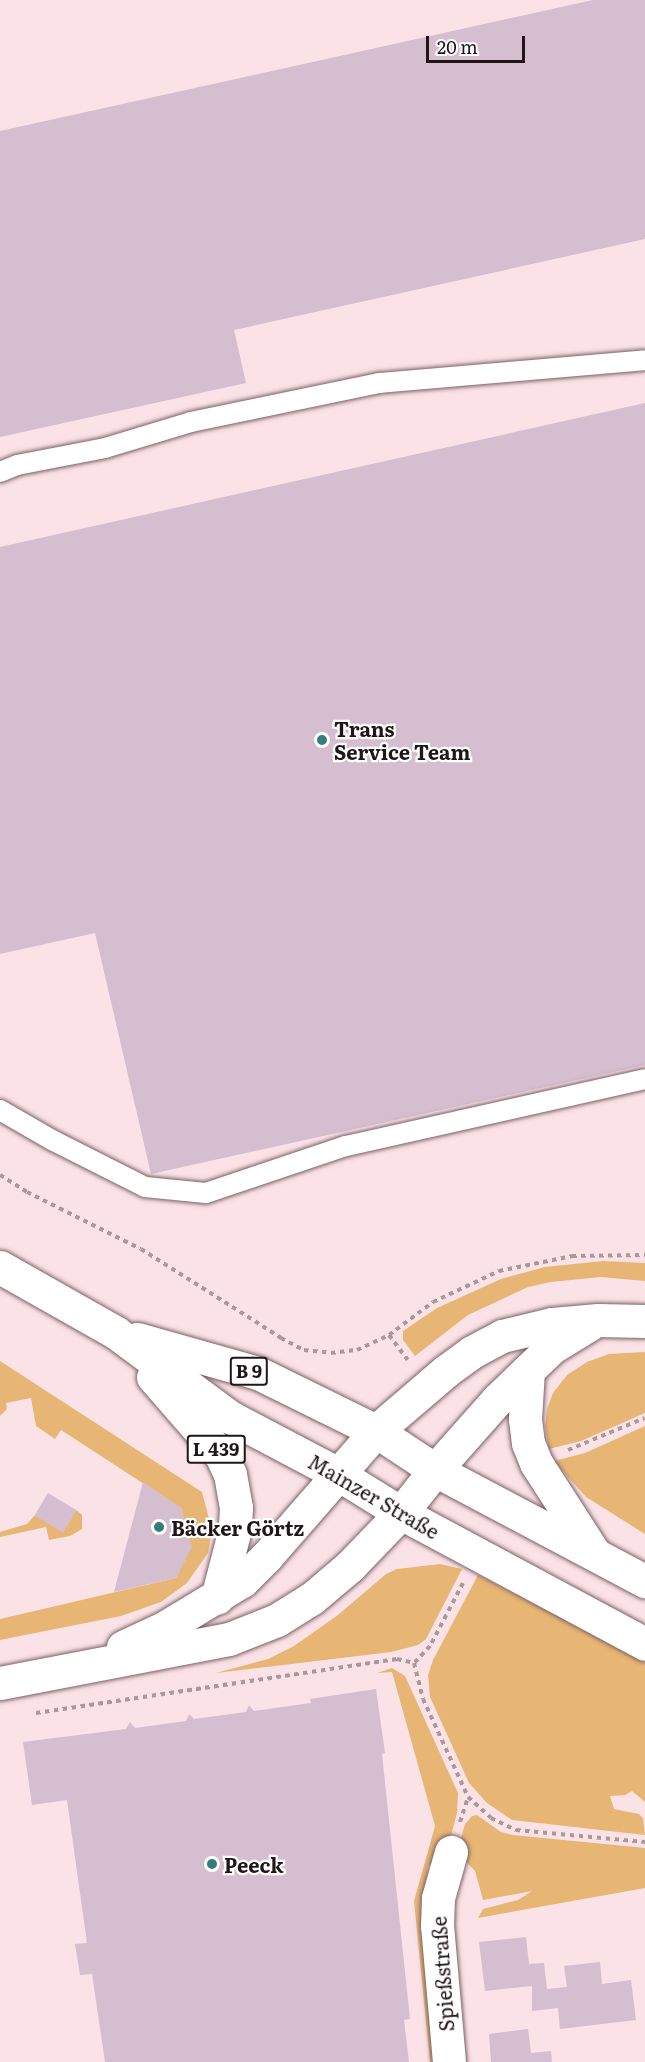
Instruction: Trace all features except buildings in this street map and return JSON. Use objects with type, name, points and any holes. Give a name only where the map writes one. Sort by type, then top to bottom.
[{"type":"main road","name":"Mainzer Straße","points":[[0,1267],[115,1332],[230,1417],[338,1474],[401,1513],[645,1644]]},
{"type":"main road","points":[[87,1664],[164,1628],[242,1581],[267,1556],[376,1431],[446,1371],[472,1352],[502,1336],[552,1324],[598,1320],[645,1321]]},
{"type":"main road","points":[[0,1683],[87,1664],[229,1639],[277,1620],[311,1599],[350,1566],[401,1513],[474,1425],[551,1348],[598,1320]]},
{"type":"main road","name":"Mainzer Straße","points":[[115,1332],[258,1373],[376,1431],[435,1470],[645,1581]]},
{"type":"main road","name":"L 439","points":[[115,1332],[221,1455],[230,1474],[236,1507],[235,1529],[217,1598]]},
{"type":"main road","points":[[528,1370],[525,1419],[528,1443],[536,1462],[594,1553]]},
{"type":"main road","name":"Spießstraße","points":[[449,2062],[437,1926],[438,1898],[452,1852]]},
{"type":"lane","points":[[0,471],[17,465],[105,448],[191,422],[379,383],[645,360]]},
{"type":"lane","points":[[0,1110],[52,1140],[145,1187],[206,1193],[346,1146],[645,1079]]},
{"type":"path","points":[[0,1175],[27,1192],[141,1249],[304,1350],[331,1353],[357,1350],[389,1335],[433,1302],[499,1271],[572,1256],[645,1255]]},
{"type":"path","points":[[561,1452],[645,1418]]},
{"type":"path","points":[[414,1663],[430,1647],[478,1554]]},
{"type":"path","points":[[35,1713],[398,1659],[414,1663]]},
{"type":"path","points":[[414,1663],[423,1699],[468,1797],[491,1818],[516,1830],[645,1842]]},
{"type":"shaded area","points":[[603,1261],[645,1263],[645,1281],[601,1277],[551,1282],[528,1287],[468,1315],[415,1356],[403,1340],[403,1331],[437,1308],[501,1279],[545,1267]]},
{"type":"shaded area","points":[[645,1352],[645,1413],[581,1441],[549,1449],[545,1426],[547,1409],[553,1393],[567,1375],[587,1362],[609,1354]]},
{"type":"shaded area","points":[[0,1361],[202,1492],[212,1530],[208,1553],[187,1583],[161,1602],[121,1616],[0,1640],[0,1619],[176,1578],[191,1547],[181,1508],[61,1430],[55,1439],[36,1426],[31,1398],[6,1403],[7,1409],[0,1416]]},
{"type":"shaded area","points":[[645,1426],[645,1534],[586,1497],[554,1461],[585,1453]]},
{"type":"shaded area","points":[[76,1510],[82,1515],[82,1529],[70,1536],[49,1540],[46,1527],[0,1537],[0,1532],[27,1524],[35,1515],[63,1532]]},
{"type":"shaded area","points":[[440,1564],[462,1569],[426,1639],[418,1645],[391,1652],[216,1673],[268,1659],[294,1646],[338,1615],[386,1574],[397,1569]]},
{"type":"shaded area","points":[[478,1575],[645,1661],[645,1802],[632,1791],[625,1795],[610,1796],[614,1809],[639,1814],[643,1818],[645,1835],[512,1820],[487,1803],[469,1783],[430,1697],[428,1675],[433,1660]]},
{"type":"shaded area","points":[[392,1668],[405,1676],[458,1793],[457,1813],[448,1847],[428,1866],[424,1900],[439,2062],[430,2062],[414,1901],[435,1826],[392,1672],[377,1673]]},
{"type":"shaded area","points":[[477,1815],[501,1832],[513,1835],[645,1848],[645,1888],[478,1918],[483,1909],[518,1900],[532,1891],[483,1900],[475,1871],[457,1852],[465,1824],[472,1816]]},
{"type":"place","name":"Trans Service Team","points":[[322,740]]},
{"type":"place","name":"Bäcker Görtz","points":[[159,1527]]},
{"type":"place","name":"Peeck","points":[[212,1864]]}]
